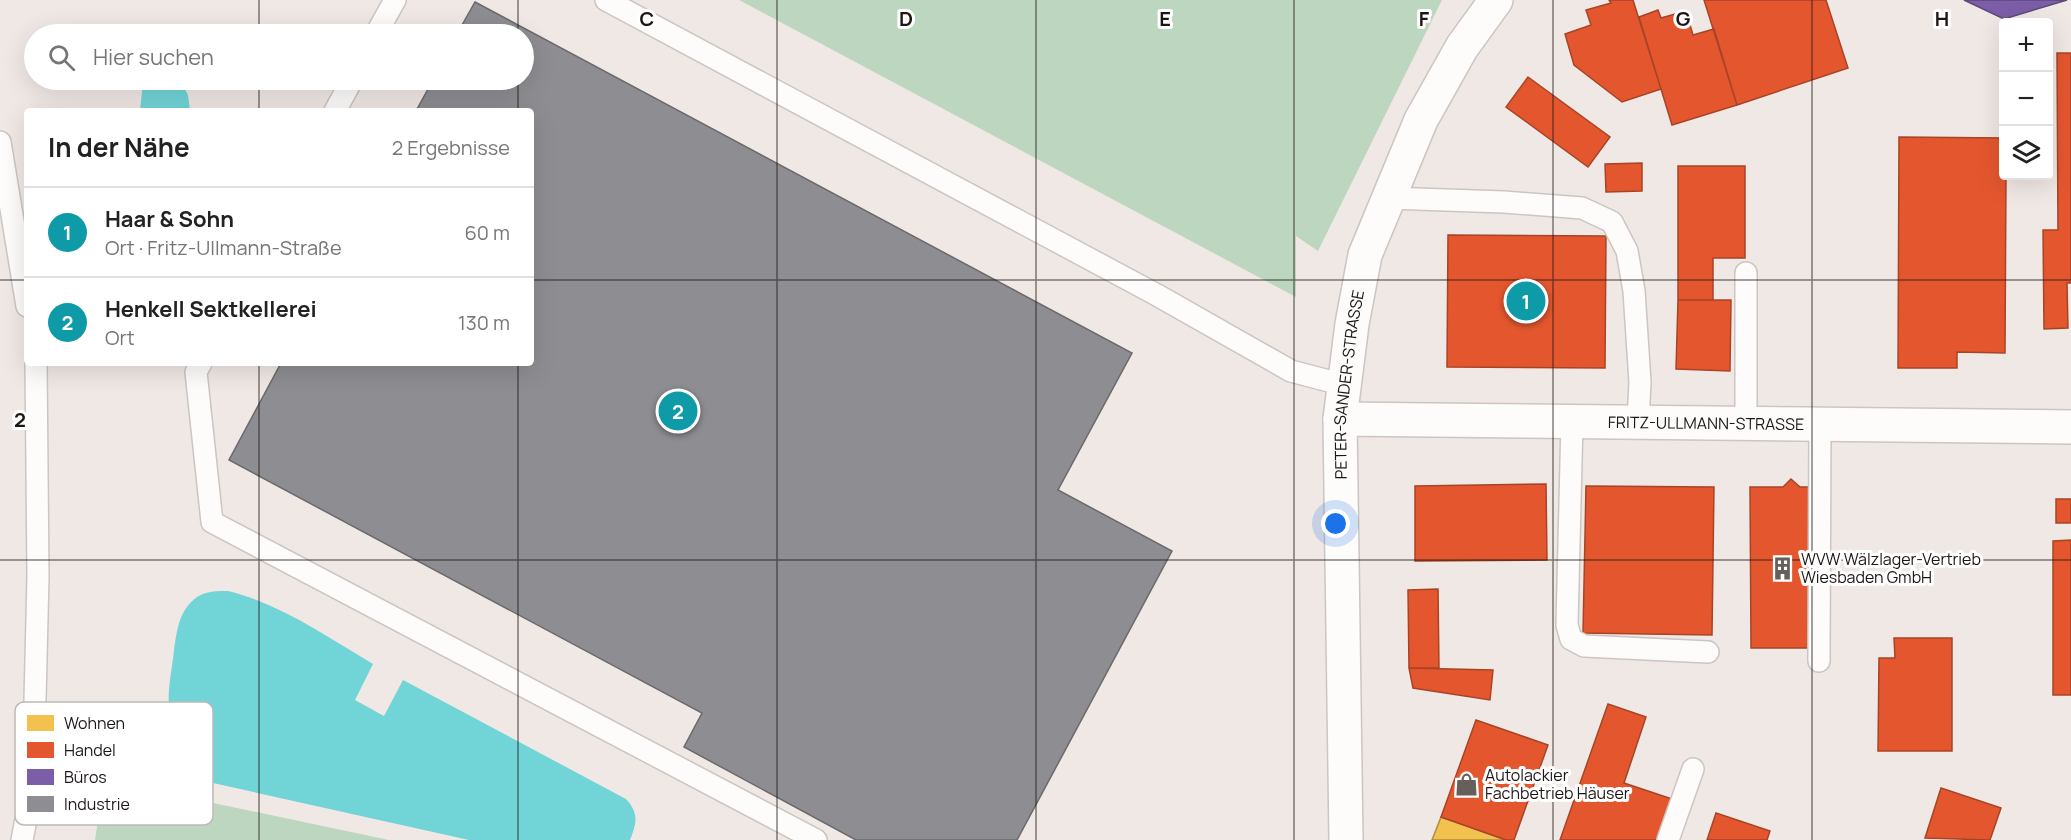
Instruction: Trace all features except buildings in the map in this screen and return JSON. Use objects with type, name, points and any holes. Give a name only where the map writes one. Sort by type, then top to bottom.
[{"type":"street","name":"PETER-SANDER-STRASSE","points":[[1346,840],[1340,419],[1352,324],[1365,255],[1421,120],[1462,47],[1497,0]]},
{"type":"street","name":"FRITZ-ULLMANN-STRASSE","points":[[1340,419],[2071,427]]},
{"type":"lane","points":[[381,24],[394,0]]},
{"type":"lane","points":[[606,0],[1158,295],[1291,372],[1344,385]]},
{"type":"lane","points":[[337,108],[347,90]]},
{"type":"lane","points":[[0,142],[24,288]]},
{"type":"lane","points":[[1388,198],[1504,202],[1582,208],[1612,222],[1627,251],[1634,291],[1640,382],[1638,422]]},
{"type":"lane","points":[[1746,273],[1746,423]]},
{"type":"lane","points":[[35,702],[38,576],[36,366]]},
{"type":"lane","points":[[199,366],[196,372],[212,522],[816,840]]},
{"type":"lane","points":[[1572,421],[1567,624],[1571,639],[1584,646],[1708,652]]},
{"type":"lane","points":[[1819,661],[1820,424]]},
{"type":"lane","points":[[1668,840],[1693,769]]},
{"type":"lane","points":[[22,840],[25,825]]},
{"type":"green space","points":[[739,0],[1442,0],[1318,251],[1296,236],[1296,297]]},
{"type":"green space","points":[[213,803],[389,840],[95,840],[97,825],[213,825]]},
{"type":"water","points":[[142,90],[186,90],[188,95],[190,108],[140,108]]},
{"type":"water","points":[[228,591],[267,604],[321,632],[373,664],[355,700],[384,716],[403,680],[626,799],[636,818],[630,840],[469,840],[213,783],[213,702],[169,702],[176,635],[180,621],[191,602],[201,595]]},
{"type":"place","name":"Haar & Sohn","points":[[1526,301]]},
{"type":"place","name":"Henkell Sektkellerei","points":[[678,411]]},
{"type":"place","name":"WVW Wälzlager-Vertrieb Wiesbaden GmbH","points":[[1783,568]]},
{"type":"place","name":"Autolackier Fachbetrieb Häuser","points":[[1467,784]]}]
